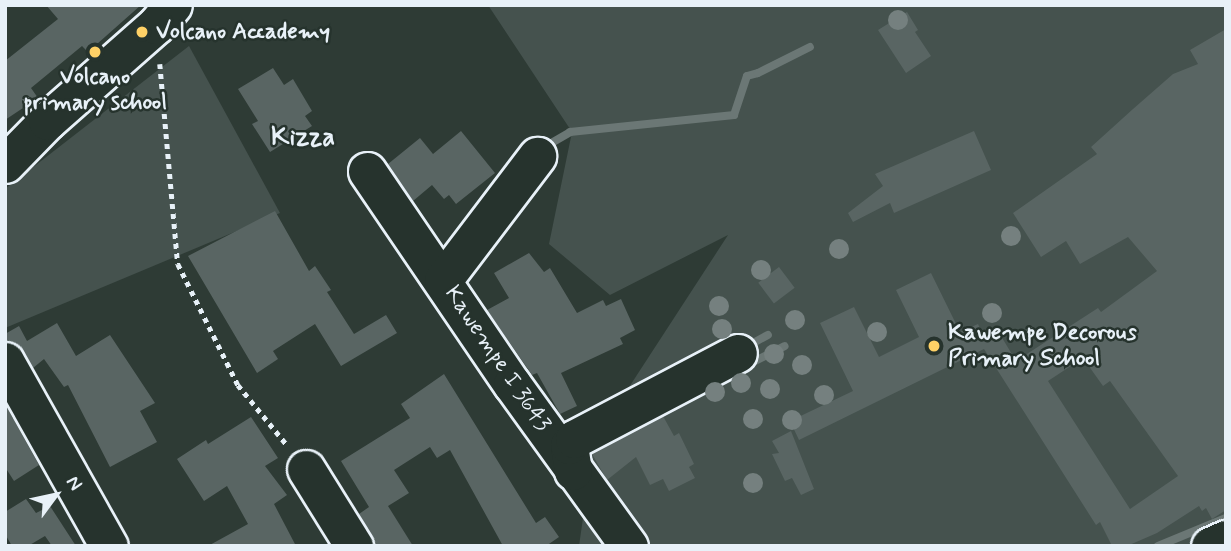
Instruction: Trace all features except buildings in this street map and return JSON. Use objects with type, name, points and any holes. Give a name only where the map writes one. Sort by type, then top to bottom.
[{"type":"street","points":[[5,164],[47,121],[164,15]]},
{"type":"street","points":[[443,280],[537,156]]},
{"type":"street","name":"Kawempe I 3643","points":[[367,171],[573,471],[629,546]]},
{"type":"street","points":[[573,471],[569,445],[574,439],[738,353]]},
{"type":"street","points":[[5,361],[109,546]]},
{"type":"street","points":[[306,468],[354,546]]},
{"type":"street","points":[[1210,546],[1226,539]]},
{"type":"path","points":[[164,15],[178,264],[238,385],[306,468]]},
{"type":"shaded area","points":[[488,5],[1226,5],[1226,546],[579,546],[594,441],[728,235],[610,295],[549,244],[572,132]]},
{"type":"shaded area","points":[[189,46],[280,213],[5,328],[5,189]]},
{"type":"waterway","points":[[541,149],[570,132],[734,115],[747,76],[810,47]]},
{"type":"waterway","points":[[746,347],[768,335]]},
{"type":"waterway","points":[[747,365],[785,346]]},
{"type":"waterway","points":[[1158,546],[1226,518]]},
{"type":"place","name":"Volcano Accademy","points":[[142,32]]},
{"type":"place","name":"Volcano primary school","points":[[95,52]]},
{"type":"place","name":"Kawempe Decorous Primary School","points":[[934,346]]},
{"type":"district","name":"Kizza","points":[[303,139]]}]
